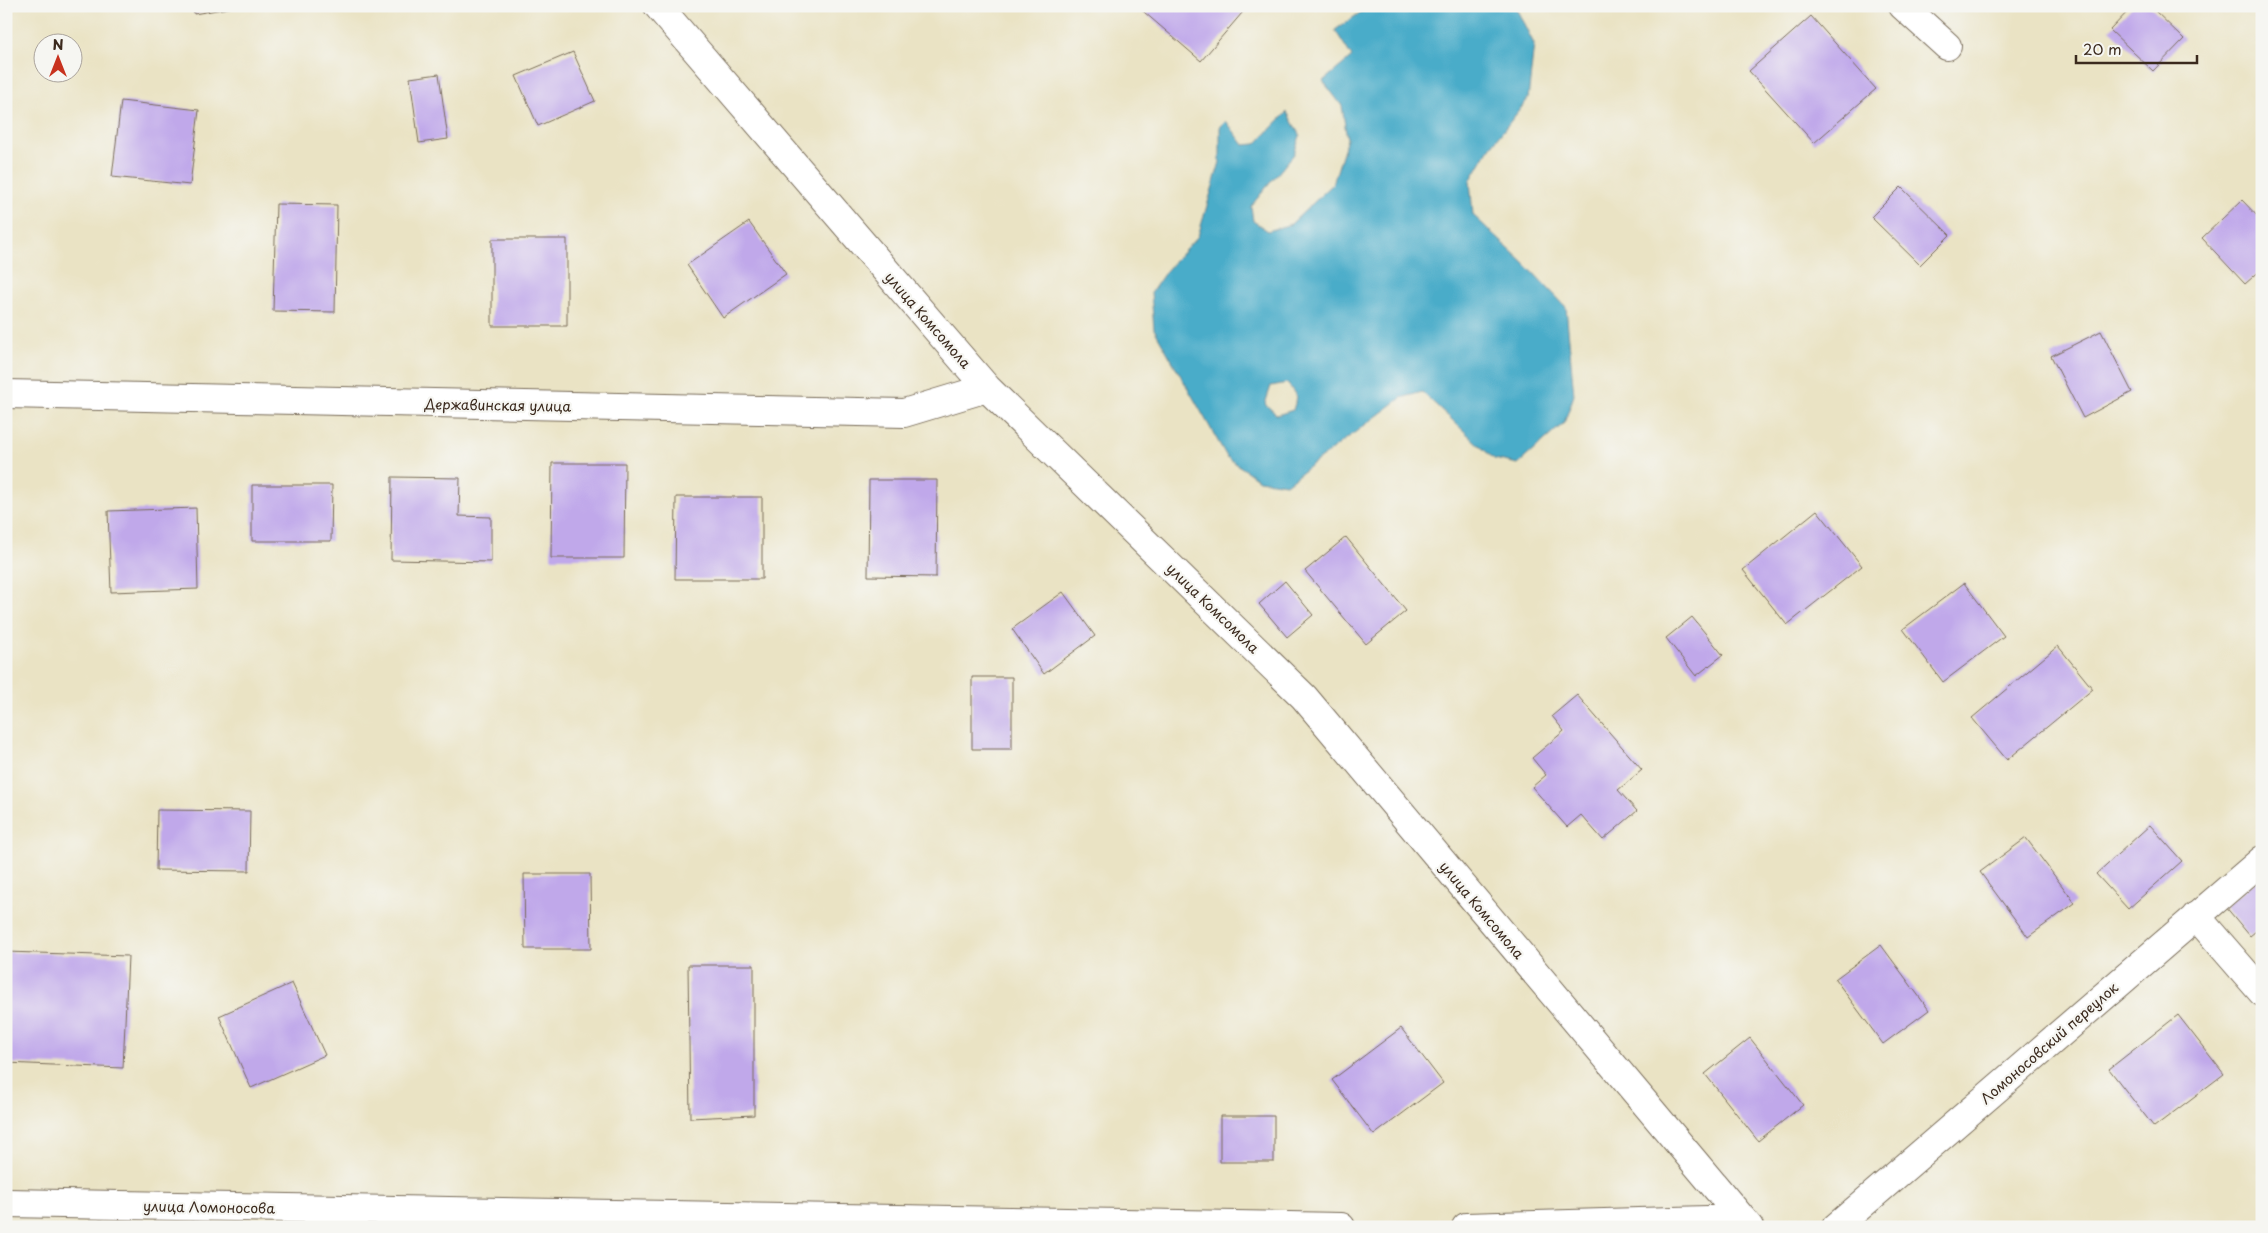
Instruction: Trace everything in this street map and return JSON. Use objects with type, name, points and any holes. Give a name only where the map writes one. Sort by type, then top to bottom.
[{"type":"street","name":"улица Комсомола","points":[[658,6],[987,388],[1304,697],[1746,1223]]},
{"type":"street","points":[[1904,6],[1947,46]]},
{"type":"street","name":"Державинская улица","points":[[6,394],[904,413],[987,388]]},
{"type":"street","name":"Ломоносовский переулок","points":[[1836,1227],[2262,860]]},
{"type":"street","points":[[2196,916],[2262,992]]},
{"type":"street","name":"улица Ломоносова","points":[[6,1203],[1341,1227]]},
{"type":"street","points":[[1466,1227],[1746,1223]]},
{"type":"water","points":[[1370,6],[1515,6],[1534,44],[1528,99],[1488,150],[1470,181],[1473,215],[1526,265],[1566,307],[1574,395],[1564,423],[1518,464],[1494,459],[1422,392],[1401,398],[1286,484],[1259,480],[1227,457],[1154,329],[1151,293],[1166,271],[1198,236],[1220,162],[1220,127],[1226,121],[1244,145],[1256,144],[1287,112],[1300,136],[1294,154],[1251,206],[1253,221],[1268,231],[1291,224],[1333,184],[1347,139],[1342,106],[1323,81],[1352,57],[1335,30]],"holes":[[[1287,383],[1297,397],[1293,410],[1277,415],[1265,404],[1271,386]]]},
{"type":"building","points":[[193,6],[234,6],[234,7],[194,14]]},
{"type":"building","points":[[1137,6],[1248,6],[1201,61]]},
{"type":"building","points":[[2133,6],[2150,6],[2184,39],[2153,71],[2110,30]]},
{"type":"building","points":[[1811,16],[1876,89],[1814,143],[1749,71]]},
{"type":"building","points":[[573,52],[595,101],[538,126],[516,76]]},
{"type":"building","points":[[439,74],[448,139],[419,143],[410,78]]},
{"type":"building","points":[[121,101],[199,110],[190,185],[112,177]]},
{"type":"building","points":[[1901,187],[1950,235],[1920,265],[1871,217]]},
{"type":"building","points":[[2242,200],[2262,221],[2262,269],[2245,284],[2202,238]]},
{"type":"building","points":[[276,204],[337,205],[335,312],[273,311]]},
{"type":"building","points":[[749,222],[786,274],[723,318],[687,265]]},
{"type":"building","points":[[492,239],[567,239],[567,326],[492,326]]},
{"type":"building","points":[[2101,331],[2132,392],[2083,418],[2051,356]]},
{"type":"building","points":[[552,463],[625,463],[624,558],[551,558]]},
{"type":"building","points":[[392,477],[460,478],[459,516],[491,517],[491,562],[391,560]]},
{"type":"building","points":[[869,480],[937,480],[936,577],[868,576]]},
{"type":"building","points":[[252,485],[332,485],[331,541],[252,541]]},
{"type":"building","points":[[676,497],[762,497],[762,579],[675,579]]},
{"type":"building","points":[[196,508],[198,589],[111,592],[108,511]]},
{"type":"building","points":[[1817,510],[1862,566],[1787,625],[1743,570]]},
{"type":"building","points":[[1346,537],[1406,611],[1366,644],[1305,571]]},
{"type":"building","points":[[1285,581],[1313,615],[1287,637],[1259,604]]},
{"type":"building","points":[[1964,583],[2004,636],[1943,682],[1903,629]]},
{"type":"building","points":[[1063,592],[1095,636],[1044,674],[1012,629]]},
{"type":"building","points":[[1692,617],[1723,655],[1696,676],[1666,638]]},
{"type":"building","points":[[2058,646],[2093,689],[2007,760],[1972,718]]},
{"type":"building","points":[[972,677],[1012,677],[1012,749],[972,749]]},
{"type":"building","points":[[1577,695],[1642,770],[1618,790],[1637,811],[1603,840],[1581,815],[1567,827],[1532,787],[1546,775],[1532,758],[1564,731],[1552,716]]},
{"type":"building","points":[[157,810],[250,811],[249,871],[156,870]]},
{"type":"building","points":[[2150,825],[2182,861],[2128,909],[2096,874]]},
{"type":"building","points":[[2026,838],[2075,903],[2028,937],[1980,872]]},
{"type":"building","points":[[524,874],[590,874],[591,949],[525,949]]},
{"type":"building","points":[[2262,877],[2262,926],[2250,936],[2225,906]]},
{"type":"building","points":[[1881,945],[1929,1010],[1883,1044],[1835,979]]},
{"type":"building","points":[[7,952],[128,956],[123,1068],[6,1063]]},
{"type":"building","points":[[688,965],[754,965],[754,1115],[690,1118]]},
{"type":"building","points":[[292,983],[325,1055],[251,1088],[219,1016]]},
{"type":"building","points":[[2178,1015],[2224,1074],[2154,1127],[2109,1069]]},
{"type":"building","points":[[1401,1028],[1443,1083],[1374,1135],[1332,1080]]},
{"type":"building","points":[[1750,1038],[1803,1105],[1758,1141],[1705,1074]]},
{"type":"building","points":[[1220,1116],[1274,1116],[1274,1162],[1220,1162]]}]
